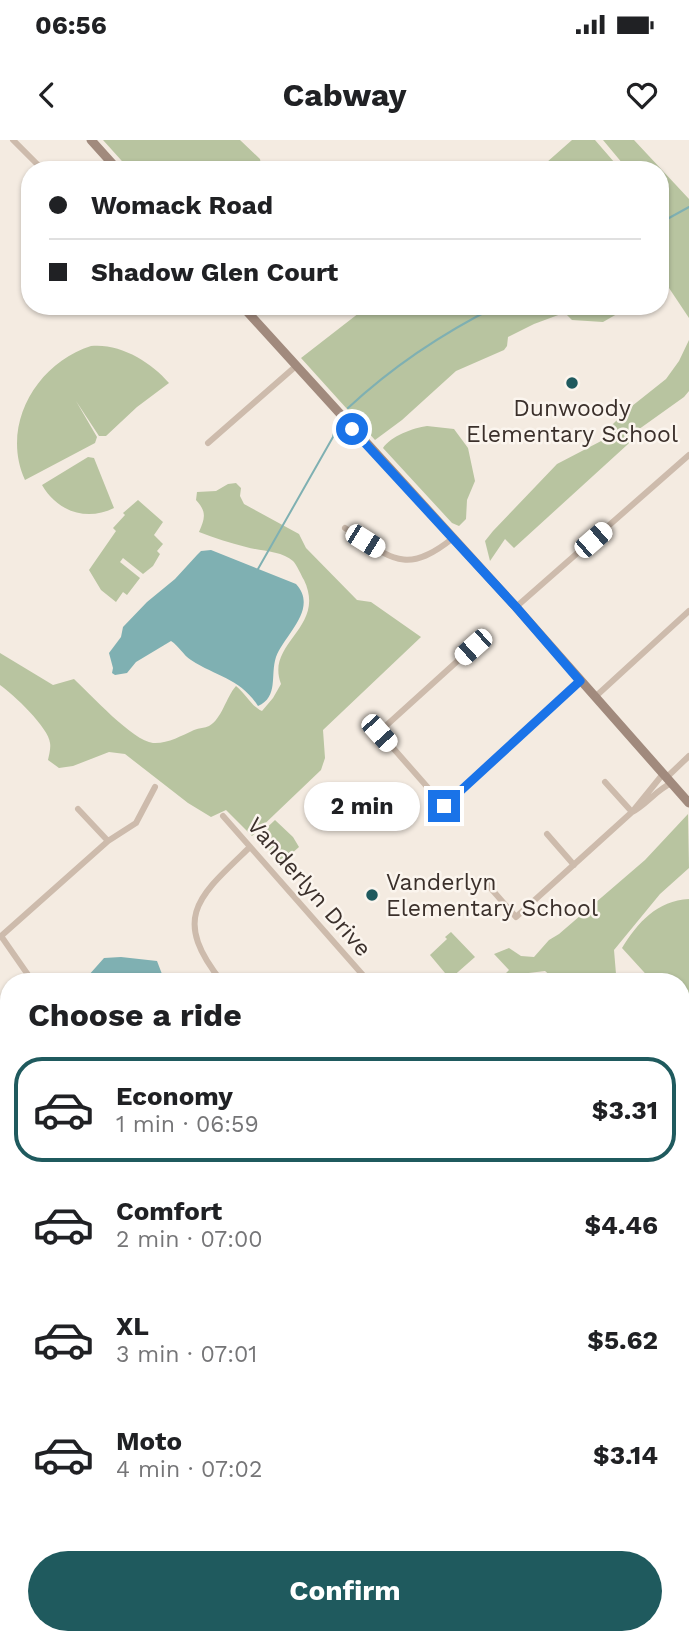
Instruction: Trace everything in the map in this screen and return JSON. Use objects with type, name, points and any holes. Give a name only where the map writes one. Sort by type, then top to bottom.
[{"type":"street","points":[[13,140],[34,161]]},
{"type":"street","points":[[91,140],[110,161]]},
{"type":"street","points":[[250,315],[516,607],[689,803]]},
{"type":"street","points":[[208,443],[296,366]]},
{"type":"street","points":[[516,607],[689,455]]},
{"type":"street","points":[[345,528],[385,554],[411,561],[430,555],[453,538]]},
{"type":"street","points":[[595,697],[689,611]]},
{"type":"street","points":[[473,647],[379,733],[444,806],[580,681]]},
{"type":"street","points":[[487,884],[516,917],[632,812],[646,793],[659,787],[689,756]]},
{"type":"street","points":[[659,787],[667,778]]},
{"type":"street","points":[[605,782],[632,812]]},
{"type":"street","points":[[27,973],[0,936],[108,841],[136,823],[155,787]]},
{"type":"street","points":[[78,809],[108,841]]},
{"type":"street","name":"Vanderlyn Drive","points":[[223,816],[361,973]]},
{"type":"street","points":[[547,834],[575,865]]},
{"type":"street","points":[[215,973],[201,954],[196,941],[194,927],[197,912],[212,885],[250,847]]},
{"type":"green space","points":[[103,140],[240,140],[260,161],[122,161]]},
{"type":"green space","points":[[572,140],[595,140],[613,161],[548,161]]},
{"type":"green space","points":[[603,140],[634,140],[654,161],[620,161]]},
{"type":"green space","points":[[669,178],[689,199],[689,318],[669,288]]},
{"type":"green space","points":[[356,315],[558,315],[508,337],[504,350],[456,371],[402,420],[375,440],[301,358]]},
{"type":"green space","points":[[567,315],[615,315],[603,322],[572,320]]},
{"type":"green space","points":[[689,340],[689,391],[684,397],[635,432],[634,438],[627,445],[514,548],[505,539],[490,561],[485,541],[493,531],[557,464],[605,439],[611,426],[627,410],[666,379]]},
{"type":"green space","points":[[91,346],[124,351],[144,361],[169,383],[137,407],[106,436],[99,436],[76,401],[97,437],[95,443],[25,480],[18,459],[17,438],[28,399],[54,366]]},
{"type":"green space","points":[[427,426],[454,429],[468,448],[475,481],[467,500],[466,519],[459,526],[452,523],[383,448],[403,433]]},
{"type":"green space","points":[[88,457],[94,458],[114,508],[93,514],[73,512],[56,502],[42,485]]},
{"type":"green space","points":[[236,483],[241,488],[240,496],[244,504],[299,534],[306,548],[357,600],[371,602],[421,637],[323,730],[325,758],[321,770],[252,836],[226,810],[211,817],[188,803],[125,754],[109,752],[73,766],[59,768],[48,760],[50,743],[44,729],[21,703],[0,685],[0,653],[53,685],[74,679],[123,726],[153,743],[169,741],[209,726],[217,718],[236,686],[262,711],[281,684],[278,669],[281,657],[303,623],[308,611],[309,597],[299,570],[288,558],[199,532],[204,515],[196,500],[197,492],[216,491]]},
{"type":"green space","points":[[138,500],[163,522],[154,535],[163,544],[157,551],[160,554],[153,566],[143,574],[123,558],[120,562],[140,578],[127,595],[123,592],[116,602],[101,590],[89,570],[116,531],[113,528],[125,515],[123,513]]},
{"type":"green space","points":[[688,814],[689,868],[660,894],[614,950],[616,973],[506,973],[509,970],[494,954],[509,948],[521,956],[534,957],[549,940],[645,860]]},
{"type":"green space","points":[[275,820],[293,837],[299,847],[281,863],[257,837]]},
{"type":"green space","points":[[689,899],[689,973],[645,973],[622,948],[650,914]]},
{"type":"green space","points":[[451,932],[475,957],[457,973],[445,973],[430,955],[447,939],[445,937]]},
{"type":"water","points":[[211,550],[296,584],[302,593],[302,612],[276,657],[269,697],[258,706],[244,689],[191,660],[171,641],[136,662],[127,673],[112,673],[109,653],[121,637],[123,627],[201,551]]},
{"type":"water","points":[[104,958],[157,961],[162,973],[91,973]]},
{"type":"waterway","points":[[669,218],[689,207]]},
{"type":"waterway","points":[[348,408],[419,352],[481,315]]},
{"type":"waterway","points":[[258,569],[333,437],[337,420]]},
{"type":"place","name":"Dunwoody Elementary School","points":[[572,383]]},
{"type":"place","name":"Vanderlyn Elementary School","points":[[372,895]]},
{"type":"route","points":[[352,429],[516,607],[580,681],[444,806]]}]
